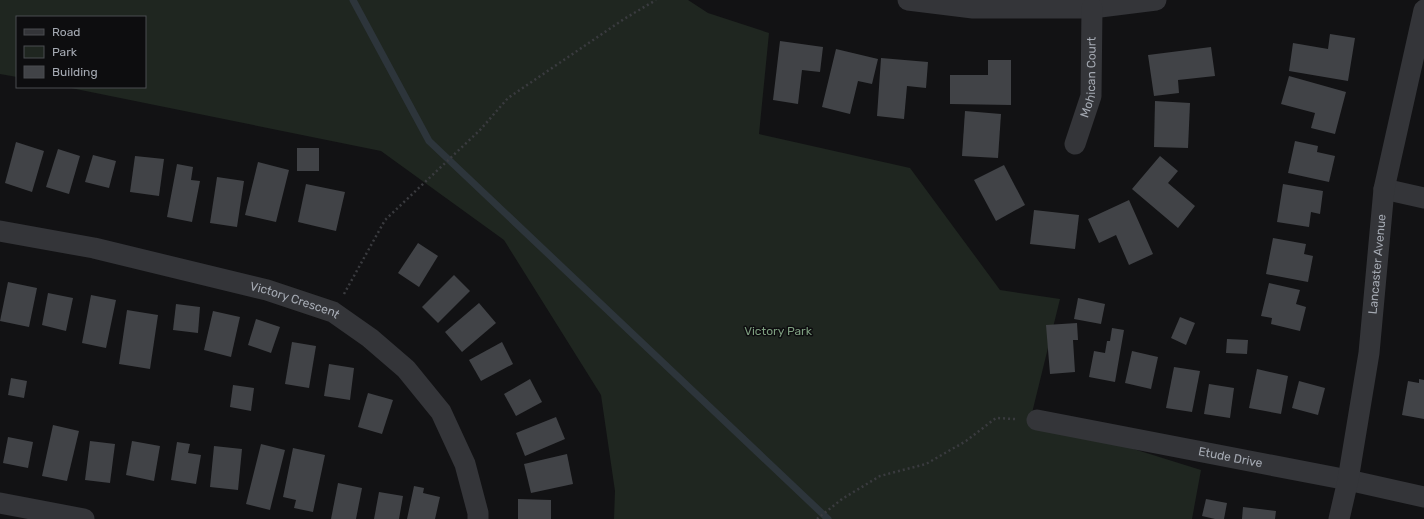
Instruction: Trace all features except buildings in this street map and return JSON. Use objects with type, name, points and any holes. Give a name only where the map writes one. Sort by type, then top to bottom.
[{"type":"street","points":[[908,0],[973,8],[1092,8],[1156,0]]},
{"type":"street","name":"Mohican Court","points":[[1075,144],[1091,96],[1092,8]]},
{"type":"street","name":"Lancaster Avenue","points":[[1340,519],[1369,353],[1384,190],[1424,10]]},
{"type":"street","points":[[1384,190],[1424,198]]},
{"type":"street","name":"Victory Crescent","points":[[0,231],[94,248],[267,290],[333,312],[370,338],[406,369],[441,412],[465,464],[478,513],[478,519]]},
{"type":"street","name":"Etude Drive","points":[[1037,420],[1348,480],[1424,497]]},
{"type":"street","points":[[0,503],[84,519]]},
{"type":"path","points":[[333,312],[384,220],[480,130],[508,98],[624,19],[656,0]]},
{"type":"path","points":[[817,519],[842,499],[880,476],[926,464],[966,441],[996,418],[1037,420]]},
{"type":"green space","name":"Victory Park","points":[[0,0],[688,0],[708,13],[769,33],[759,134],[910,168],[1000,290],[1060,299],[1031,417],[1201,470],[1192,519],[614,519],[615,491],[601,395],[504,240],[381,151],[71,88],[146,88],[146,16],[16,16],[16,77],[0,74]]},
{"type":"waterway","points":[[353,0],[429,141],[828,519]]}]
